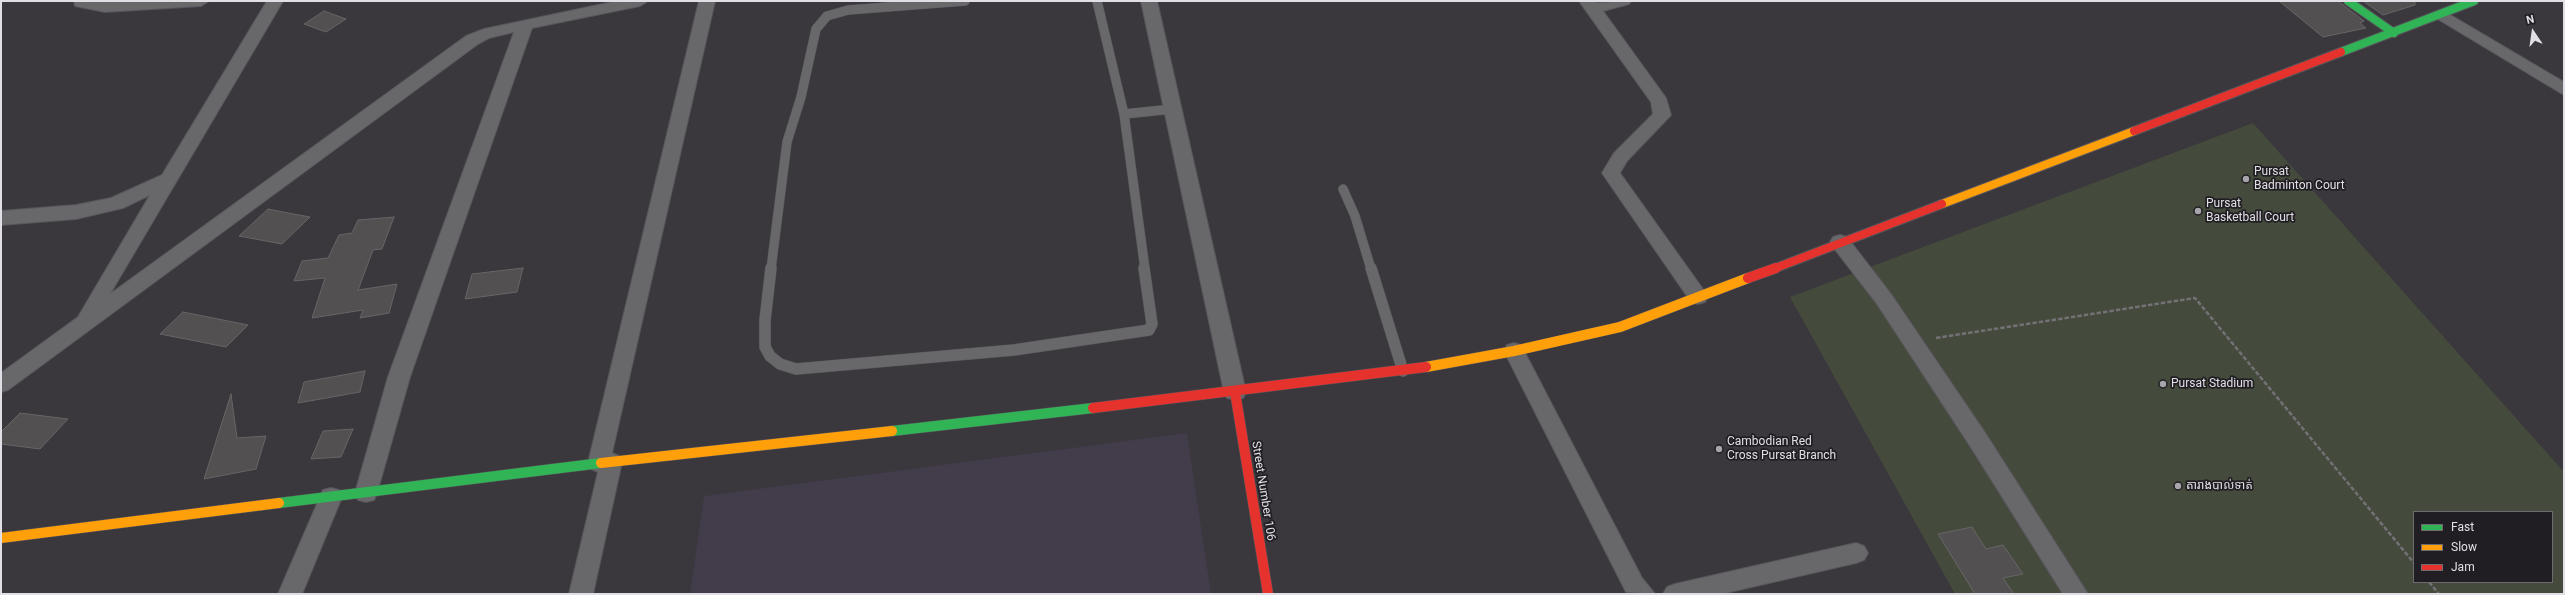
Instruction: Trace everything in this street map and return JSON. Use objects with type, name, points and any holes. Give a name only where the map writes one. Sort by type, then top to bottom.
[{"type":"street","points":[[81,3],[104,7],[201,1]]},
{"type":"street","points":[[83,323],[275,1]]},
{"type":"street","points":[[1,384],[472,40],[484,34],[525,25],[572,7],[640,1]]},
{"type":"street","points":[[581,594],[605,463],[707,1]]},
{"type":"street","points":[[1150,1],[1235,392]]},
{"type":"street","points":[[1623,1],[1590,5],[1660,102],[1662,115],[1620,157],[1611,173],[1698,297]]},
{"type":"street","points":[[2348,1],[2394,33]]},
{"type":"street","points":[[1,538],[605,463],[1235,392],[1404,371],[1514,351],[1620,327],[1840,242],[2442,15],[2474,1]]},
{"type":"street","points":[[2442,15],[2564,90]]},
{"type":"street","points":[[366,493],[399,377],[525,25]]},
{"type":"street","points":[[1,218],[76,212],[116,203],[169,179]]},
{"type":"street","points":[[1840,242],[1884,299],[2076,594]]},
{"type":"street","points":[[1514,351],[1634,586],[1643,594]]},
{"type":"street","name":"Street Number 106","points":[[1235,392],[1268,594]]},
{"type":"street","points":[[290,594],[331,498]]},
{"type":"street","points":[[1675,594],[1856,553]]},
{"type":"lane","points":[[965,1],[848,10],[827,16],[816,29],[801,97],[787,142],[765,320],[765,347],[770,356],[780,364],[796,368],[1014,350],[1149,330],[1152,324],[1124,114],[1097,1]]},
{"type":"lane","points":[[1124,114],[1173,109]]},
{"type":"lane","points":[[1343,189],[1355,216],[1404,371]]},
{"type":"path","points":[[1912,342],[2195,298],[2413,562]]},
{"type":"path","points":[[2430,583],[2439,594]]},
{"type":"shaded area","points":[[1187,433],[1211,594],[690,594],[704,496]]},
{"type":"green space","name":"Pursat Stadium","points":[[2253,123],[2564,472],[2564,594],[1955,594],[1790,297]]},
{"type":"building","points":[[2279,1],[2338,1],[2364,21],[2360,23],[2366,28],[2323,37]]},
{"type":"building","points":[[2363,1],[2415,1],[2415,5],[2383,15]]},
{"type":"building","points":[[324,11],[346,19],[326,32],[304,24]]},
{"type":"building","points":[[268,209],[310,217],[282,244],[239,236]]},
{"type":"building","points":[[394,217],[382,249],[373,250],[358,290],[397,284],[389,313],[360,318],[363,310],[312,318],[325,278],[294,281],[302,261],[328,258],[339,235],[352,233],[358,220]]},
{"type":"building","points":[[523,268],[517,292],[465,299],[472,274]]},
{"type":"building","points":[[183,312],[248,325],[226,347],[160,334]]},
{"type":"building","points":[[365,371],[360,392],[298,403],[304,382]]},
{"type":"building","points":[[231,394],[237,438],[266,436],[256,469],[204,479]]},
{"type":"building","points":[[20,413],[68,419],[40,449],[1,444],[1,432]]},
{"type":"building","points":[[353,429],[341,457],[311,459],[323,431]]},
{"type":"building","points":[[1972,527],[1986,549],[2003,545],[2023,574],[2003,578],[2014,594],[1975,594],[1938,534]]},
{"type":"traffic: fast","points":[[2348,1],[2394,33]]},
{"type":"traffic: fast","points":[[2341,52],[2474,1]]},
{"type":"traffic: fast","points":[[892,431],[1093,408]]},
{"type":"traffic: fast","points":[[279,503],[601,463]]},
{"type":"traffic: slow","points":[[1942,204],[2134,131]]},
{"type":"traffic: slow","points":[[1426,367],[1514,351],[1620,327],[1748,278]]},
{"type":"traffic: slow","points":[[601,463],[892,431]]},
{"type":"traffic: slow","points":[[1,538],[279,503]]},
{"type":"traffic: jam","points":[[2134,131],[2341,52]]},
{"type":"traffic: jam","points":[[1748,278],[1942,204]]},
{"type":"traffic: jam","points":[[1093,408],[1426,367]]},
{"type":"traffic: jam","points":[[1235,392],[1268,594]]},
{"type":"place","name":"Pursat Badminton Court","points":[[2246,179]]},
{"type":"place","name":"Pursat Basketball Court","points":[[2198,211]]},
{"type":"place","name":"Pursat Stadium","points":[[2163,384]]},
{"type":"place","name":"Cambodian Red Cross Pursat Branch","points":[[1719,449]]},
{"type":"place","name":"តារាងបាល់ទាត់","points":[[2178,486]]}]
